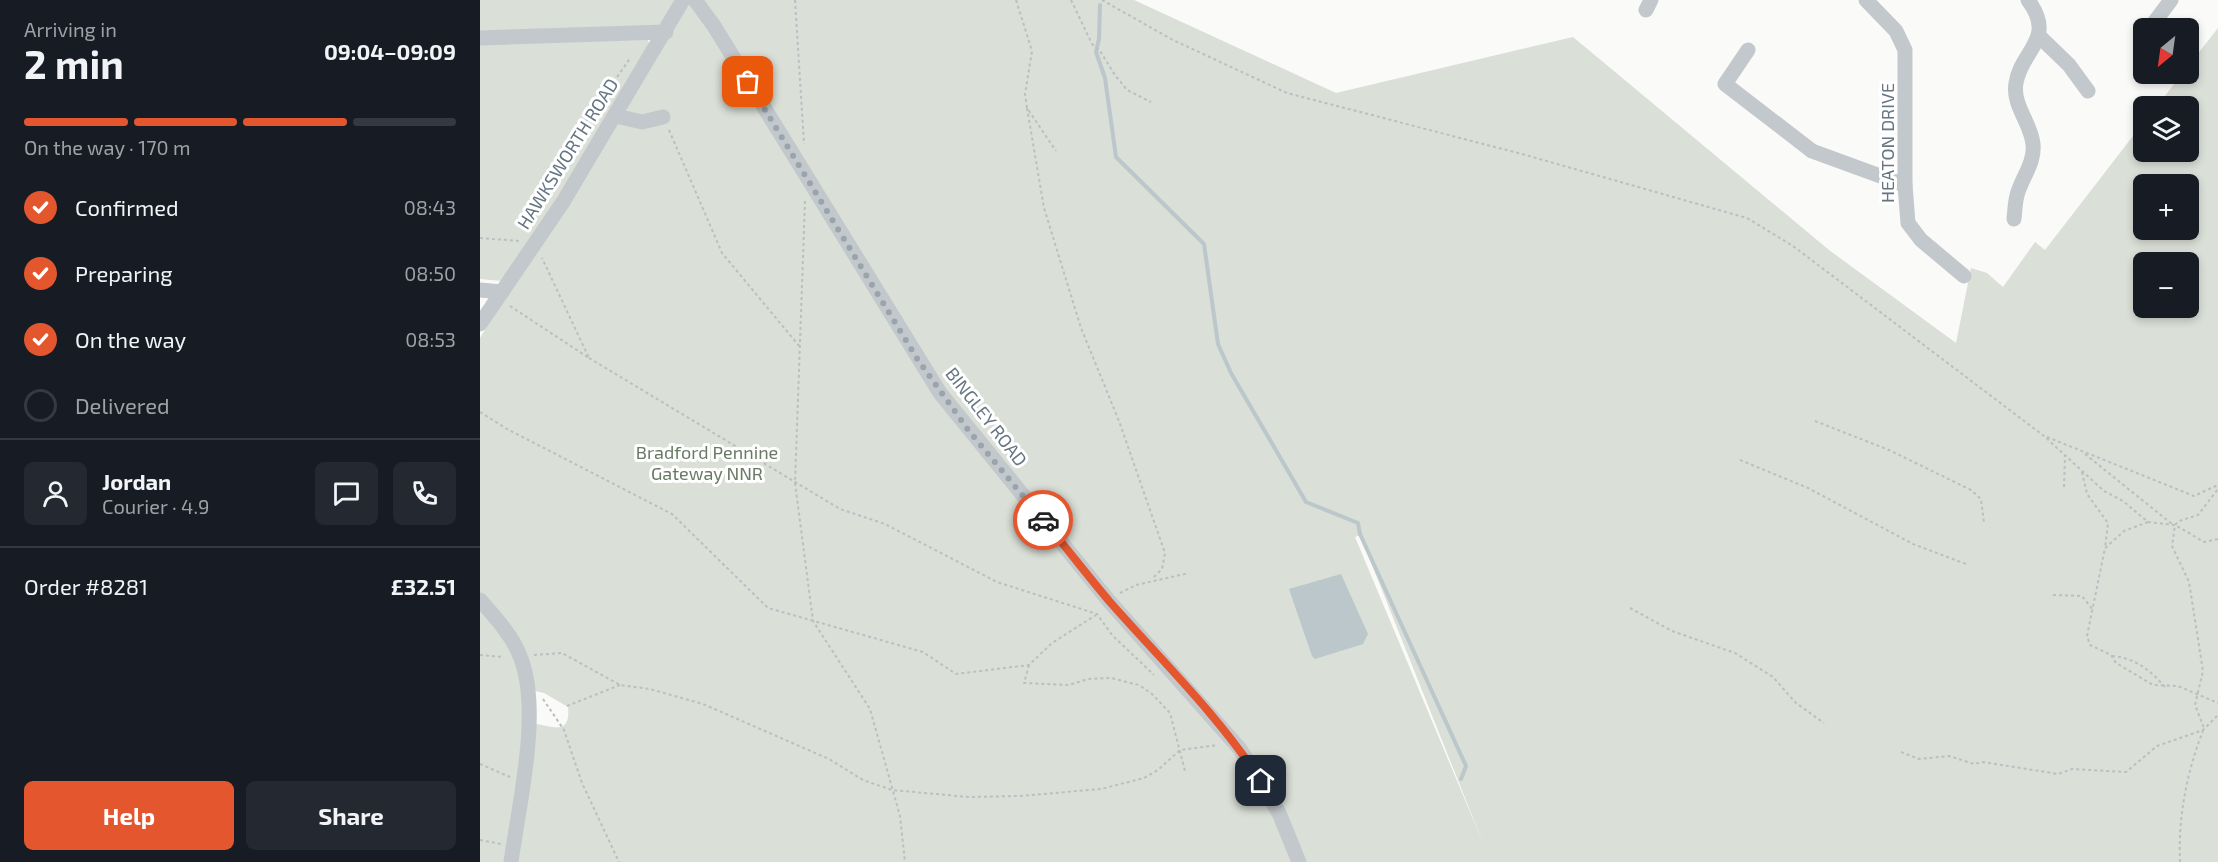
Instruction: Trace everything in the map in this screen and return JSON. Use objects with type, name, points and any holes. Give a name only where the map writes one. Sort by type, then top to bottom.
[{"type":"street","name":"HAWKSWORTH ROAD","points":[[480,324],[500,295],[530,238],[616,116],[683,0]]},
{"type":"street","name":"BINGLEY ROAD","points":[[695,0],[714,26],[940,393],[1109,601],[1240,749],[1279,813],[1299,862]]},
{"type":"street","name":"HEATON DRIVE","points":[[1866,0],[1896,31],[1905,50],[1905,185],[1908,223],[1921,240],[1964,276]]},
{"type":"street","points":[[2028,0],[2039,32],[2064,59],[2088,91]]},
{"type":"street","points":[[2158,18],[2171,0]]},
{"type":"street","points":[[480,38],[666,32]]},
{"type":"street","points":[[2014,219],[2018,193],[2033,153],[2033,142],[2017,101],[2016,83],[2039,32]]},
{"type":"street","points":[[1748,50],[1725,84],[1812,151],[1905,185]]},
{"type":"street","points":[[616,116],[642,122],[663,117]]},
{"type":"street","points":[[480,290],[500,295]]},
{"type":"street","points":[[480,600],[512,639],[520,656],[530,690],[530,723],[512,855]]},
{"type":"path","points":[[795,0],[804,151]]},
{"type":"path","points":[[1016,0],[1032,51],[1025,94],[1044,208],[1083,336],[1119,422],[1165,553],[1162,569],[1151,581]]},
{"type":"path","points":[[1071,0],[1092,44],[1100,51],[1127,90],[1151,102]]},
{"type":"path","points":[[1102,0],[1173,40],[1305,99],[1522,154],[1747,218],[1793,246],[2044,436],[2103,491],[2123,501],[2148,522]]},
{"type":"path","points":[[589,358],[530,238],[528,217],[581,126],[648,33]]},
{"type":"path","points":[[1027,108],[1056,151]]},
{"type":"path","points":[[663,117],[722,253],[801,347]]},
{"type":"path","points":[[805,198],[795,483],[813,621],[870,709],[900,816],[905,862]]},
{"type":"path","points":[[480,238],[530,238]]},
{"type":"path","points":[[500,295],[589,358],[840,509],[885,524],[997,582],[1097,614],[1112,635],[1155,676]]},
{"type":"path","points":[[480,412],[507,429],[672,514],[768,608],[923,652],[956,674],[1029,665]]},
{"type":"path","points":[[1815,421],[1888,450],[1971,490],[1981,499],[1984,523]]},
{"type":"path","points":[[2044,436],[2194,496],[2218,485]]},
{"type":"path","points":[[2082,451],[2175,525],[2204,542],[2218,538]]},
{"type":"path","points":[[2064,487],[2065,455]]},
{"type":"path","points":[[1740,460],[1808,488],[1913,544],[1966,564]]},
{"type":"path","points":[[2082,470],[2087,494],[2108,524],[2086,636],[2090,645],[2111,656],[2129,658],[2152,672],[2165,687]]},
{"type":"path","points":[[2203,730],[2195,705],[2203,671],[2189,582],[2172,546],[2175,525],[2199,515],[2218,489]]},
{"type":"path","points":[[2105,548],[2124,531],[2148,522],[2175,525]]},
{"type":"path","points":[[1185,771],[1170,713],[1152,694],[1139,685],[1112,678],[1088,679],[1070,685],[1024,683],[1029,665],[1052,643],[1097,614],[1124,590],[1151,581],[1190,573]]},
{"type":"path","points":[[2053,595],[2082,596],[2092,610]]},
{"type":"path","points":[[1630,608],[1672,631],[1735,653],[1773,677],[1796,703],[1824,723]]},
{"type":"path","points":[[480,655],[508,658],[502,649]]},
{"type":"path","points":[[520,656],[562,653],[620,685],[676,696],[724,712],[829,759],[863,780],[892,790],[1000,796],[1101,789],[1144,778],[1158,770],[1180,750],[1223,744],[1216,736]]},
{"type":"path","points":[[2111,656],[2116,663],[2153,685],[2178,686],[2218,703]]},
{"type":"path","points":[[567,706],[620,685]]},
{"type":"path","points":[[538,692],[564,730],[582,783],[619,862]]},
{"type":"path","points":[[2180,862],[2178,829],[2193,754],[2203,730],[2218,715]]},
{"type":"path","points":[[1901,752],[1919,759],[1949,756],[1974,764],[1983,762],[2058,774],[2072,769],[2126,772],[2157,746],[2203,730]]},
{"type":"path","points":[[480,764],[512,778],[514,767]]},
{"type":"path","points":[[480,840],[512,855]]},
{"type":"green space","name":"Bradford Pennine Gateway NNR","points":[[480,0],[1134,0],[1336,93],[1573,37],[1829,250],[1956,343],[1971,268],[1987,273],[2003,287],[2035,242],[2045,250],[2133,136],[2133,162],[2199,162],[2199,96],[2165,96],[2174,84],[2199,84],[2199,52],[2218,28],[2218,862],[480,862],[480,338],[665,33],[480,37]],"holes":[[[1360,535],[1483,843],[1355,537]],[[530,690],[544,693],[568,707],[566,723],[558,727],[530,723]]]},
{"type":"green space","points":[[648,40],[650,48],[574,175],[502,281],[480,279],[480,43]]},
{"type":"shaded area","points":[[1341,574],[1368,634],[1363,644],[1315,659],[1289,589]]},
{"type":"waterway","points":[[1100,5],[1099,39],[1096,52],[1105,78],[1116,157],[1204,244],[1218,344],[1231,373],[1306,502],[1358,523],[1360,534],[1466,766],[1461,779]]},
{"type":"way so far","points":[[748,82],[940,393],[1043,520]]},
{"type":"route","points":[[1043,520],[1109,601],[1211,713],[1240,749],[1261,781]]}]
